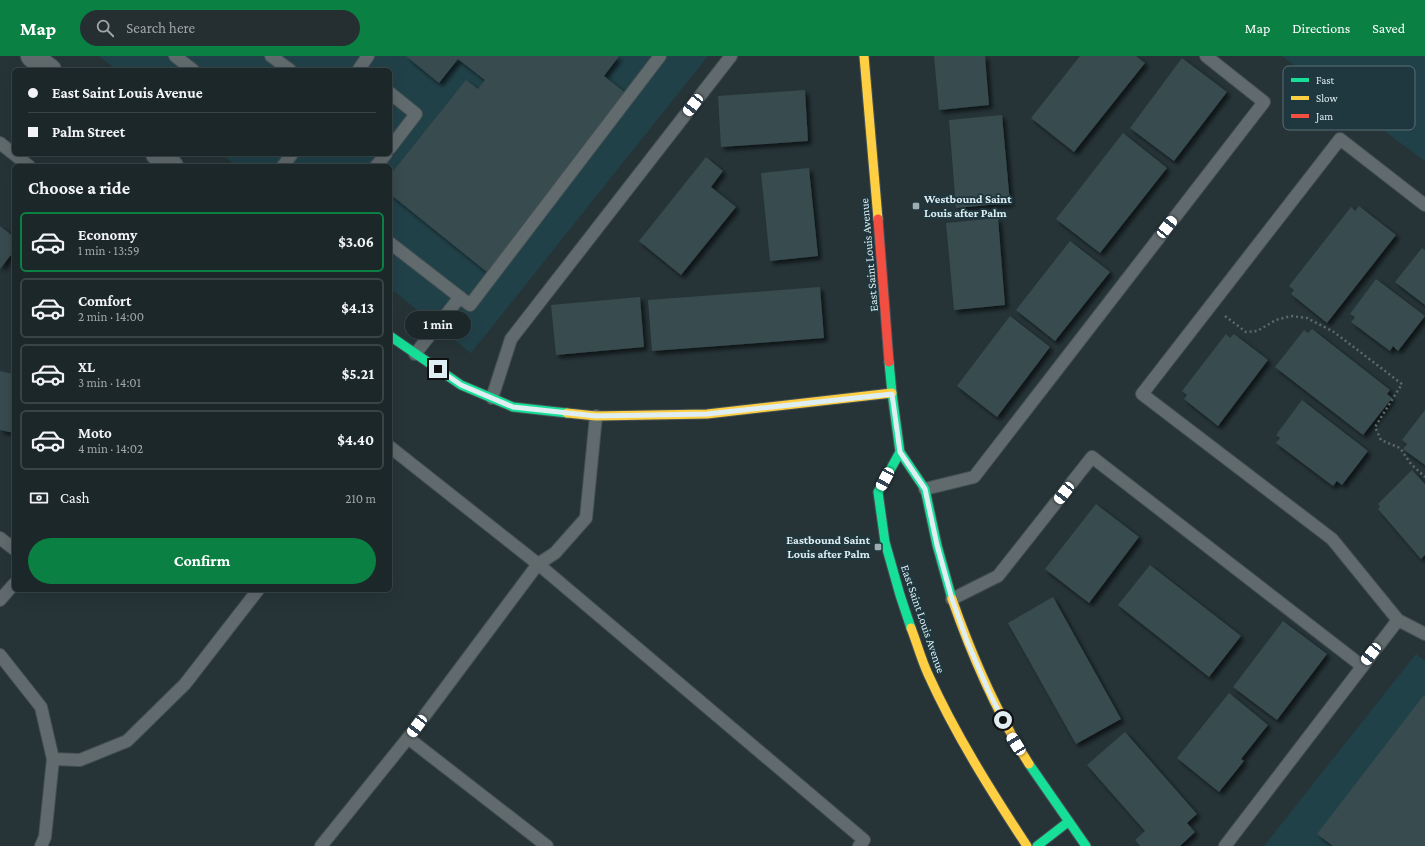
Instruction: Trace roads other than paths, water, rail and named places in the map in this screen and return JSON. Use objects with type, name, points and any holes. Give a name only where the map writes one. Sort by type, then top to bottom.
[{"type":"main road","name":"East Saint Louis Avenue","points":[[864,56],[892,394],[900,452],[925,489],[937,545],[952,599],[970,649],[989,692],[1010,734],[1036,775],[1086,846]]},
{"type":"main road","points":[[392,337],[461,385],[513,407],[596,416],[707,414],[892,394]]},
{"type":"main road","name":"East Saint Louis Avenue","points":[[900,452],[878,492],[886,542],[900,596],[916,643],[931,679],[952,721],[991,790],[1027,846]]},
{"type":"main road","points":[[1037,846],[1068,822]]},
{"type":"street","points":[[160,156],[170,164]]},
{"type":"lane","points":[[175,56],[190,68]]},
{"type":"lane","points":[[272,56],[287,68]]},
{"type":"lane","points":[[360,68],[368,56]]},
{"type":"lane","points":[[392,245],[470,305],[660,56]]},
{"type":"lane","points":[[492,398],[511,339],[731,56]]},
{"type":"lane","points":[[925,489],[974,477],[1264,102],[1206,56]]},
{"type":"lane","points":[[392,95],[416,114],[392,145]]},
{"type":"lane","points":[[1425,205],[1340,139],[1142,394],[1332,539],[1398,620],[1425,634]]},
{"type":"lane","points":[[0,144],[12,153]]},
{"type":"lane","points":[[16,156],[26,164]]},
{"type":"lane","points":[[378,164],[384,156]]},
{"type":"lane","points":[[415,354],[460,297]]},
{"type":"lane","points":[[321,846],[408,738],[538,564],[555,552],[586,518],[596,416]]},
{"type":"lane","points":[[392,449],[538,564],[864,840],[859,846]]},
{"type":"lane","points":[[952,599],[998,576],[1092,457],[1362,666]]},
{"type":"lane","points":[[0,538],[12,547]]},
{"type":"lane","points":[[0,600],[12,586]]},
{"type":"lane","points":[[53,759],[80,760],[128,741],[185,684],[256,592]]},
{"type":"lane","points":[[1225,846],[1398,620]]},
{"type":"lane","points":[[0,654],[41,707],[53,759],[45,838],[41,846]]},
{"type":"lane","points":[[408,738],[547,846]]},
{"type":"place","name":"Westbound Saint Louis after Palm","points":[[916,206]]},
{"type":"place","name":"Eastbound Saint Louis after Palm","points":[[878,547]]}]
